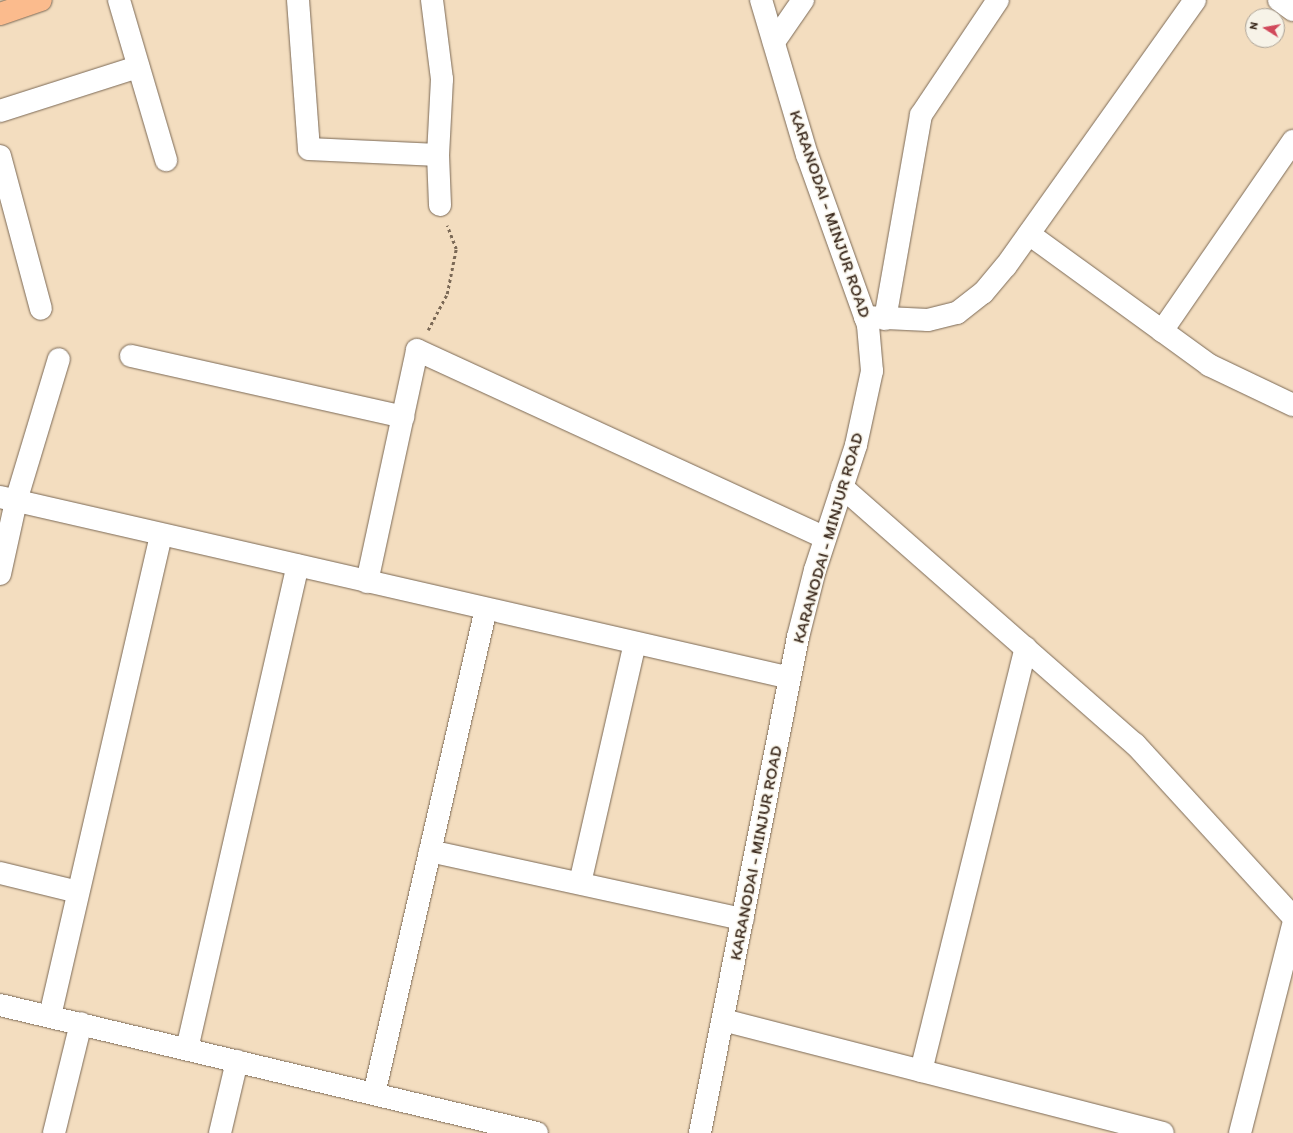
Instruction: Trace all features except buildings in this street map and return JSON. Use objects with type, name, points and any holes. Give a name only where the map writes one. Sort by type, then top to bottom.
[{"type":"main road","points":[[0,14],[41,0]]},
{"type":"street","points":[[119,0],[166,160]]},
{"type":"street","points":[[298,0],[309,149],[438,155]]},
{"type":"street","points":[[432,0],[442,79],[438,155],[440,205]]},
{"type":"street","name":"KARANODAI - MINJUR ROAD","points":[[700,1133],[790,678],[825,538],[842,487],[872,371],[875,318],[807,155],[761,0]]},
{"type":"street","points":[[774,42],[803,0]]},
{"type":"street","points":[[998,0],[921,115],[875,318],[928,320],[957,313],[982,293],[1029,234],[1195,0]]},
{"type":"street","points":[[1279,0],[1293,10]]},
{"type":"street","points":[[0,111],[138,67]]},
{"type":"street","points":[[1162,331],[1293,141]]},
{"type":"street","points":[[0,156],[41,309]]},
{"type":"street","points":[[1029,234],[1162,331],[1230,377],[1293,405]]},
{"type":"street","points":[[367,582],[417,350],[825,538]]},
{"type":"street","points":[[131,356],[403,417]]},
{"type":"street","points":[[0,574],[8,499],[59,359]]},
{"type":"street","points":[[842,487],[1135,744],[1293,917]]},
{"type":"street","points":[[8,499],[790,678]]},
{"type":"street","points":[[50,1016],[161,534]]},
{"type":"street","points":[[187,1049],[298,566]]},
{"type":"street","points":[[374,1094],[486,609]]},
{"type":"street","points":[[580,883],[635,643]]},
{"type":"street","points":[[921,1071],[1026,648]]},
{"type":"street","points":[[430,851],[743,919]]},
{"type":"street","points":[[0,874],[78,892]]},
{"type":"street","points":[[1240,1133],[1293,925]]},
{"type":"street","points":[[0,1005],[81,1023],[529,1132]]},
{"type":"street","points":[[723,1020],[1163,1133]]},
{"type":"street","points":[[54,1133],[81,1023]]},
{"type":"street","points":[[220,1133],[237,1061]]},
{"type":"path","points":[[417,350],[447,294],[456,250],[440,205]]}]
